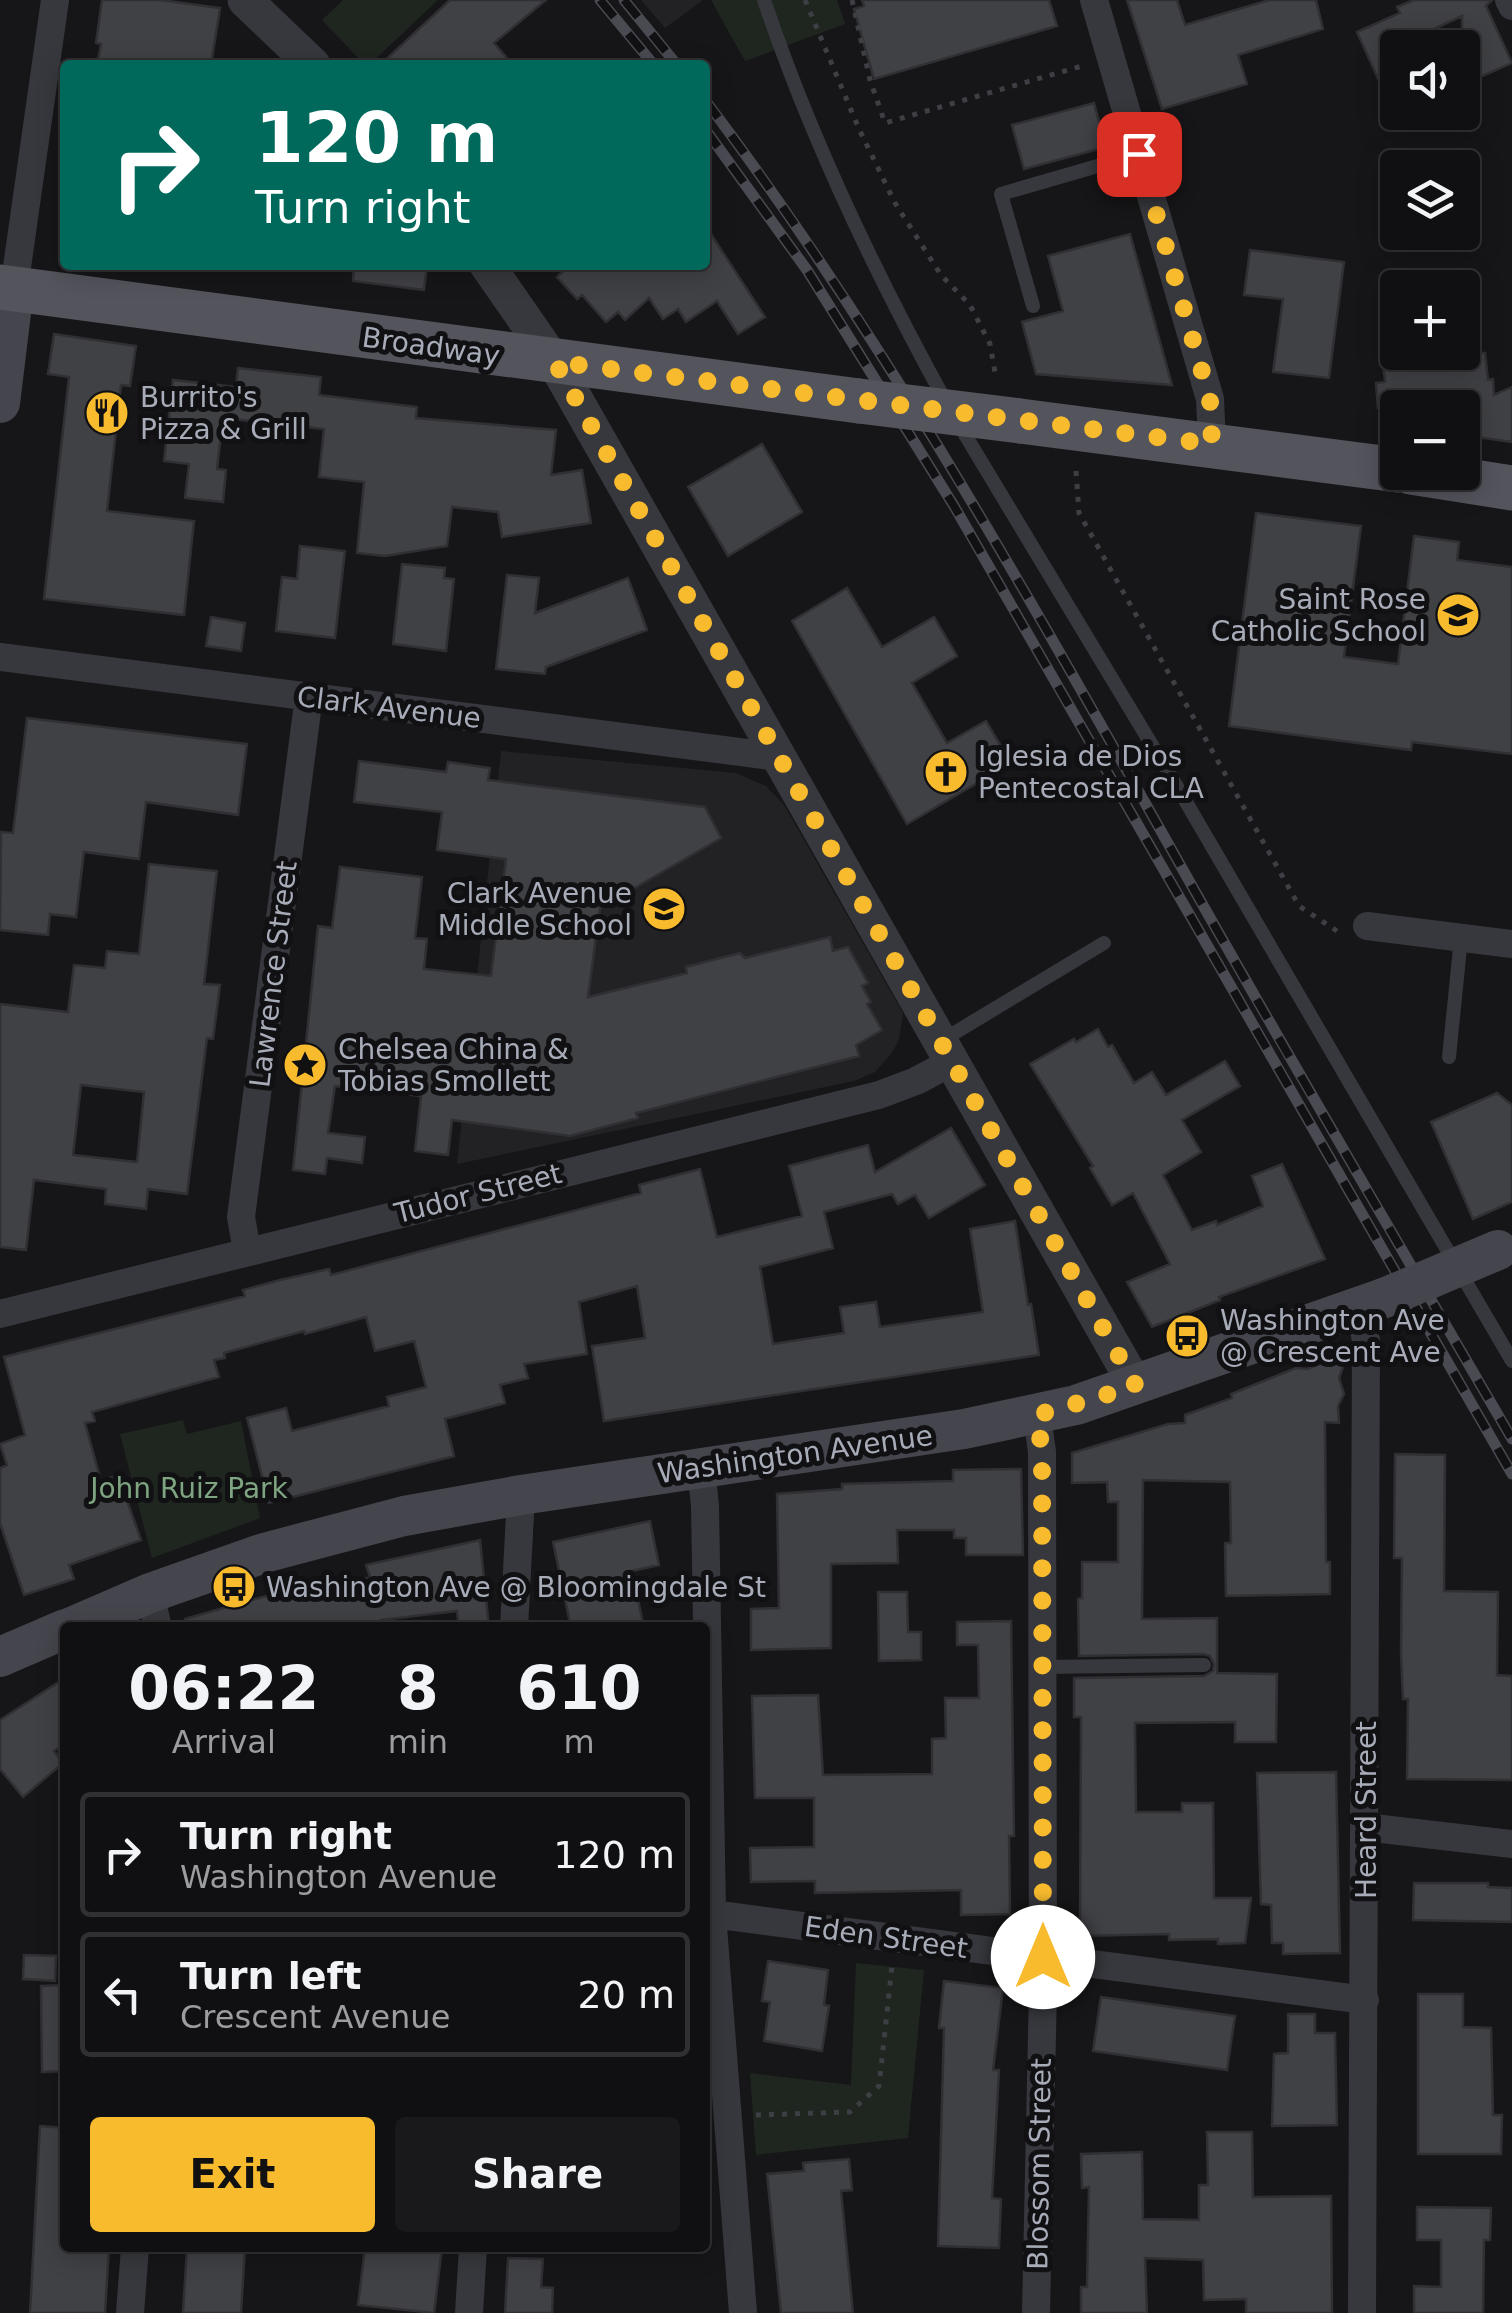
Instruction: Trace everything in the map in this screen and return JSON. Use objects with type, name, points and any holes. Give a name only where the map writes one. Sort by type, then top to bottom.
[{"type":"main road","name":"Broadway","points":[[7,287],[1380,467]]},
{"type":"main road","points":[[0,403],[7,287]]},
{"type":"main road","points":[[1480,483],[1512,488]]},
{"type":"main road","name":"Washington Avenue","points":[[96,1622],[154,1610],[317,1537],[444,1508],[1037,1415],[1136,1386],[1372,1303],[1505,1247]]},
{"type":"main road","name":"Washington Avenue","points":[[0,1657],[60,1631]]},
{"type":"street","points":[[7,287],[54,0]]},
{"type":"street","points":[[245,0],[308,60]]},
{"type":"street","points":[[1094,0],[1210,399],[1212,444]]},
{"type":"street","points":[[491,270],[555,362],[1136,1386]]},
{"type":"street","name":"Clark Avenue","points":[[0,656],[778,757]]},
{"type":"street","name":"Lawrence Street","points":[[247,1251],[241,1217],[308,696]]},
{"type":"street","points":[[1367,926],[1512,944]]},
{"type":"street","name":"Tudor Street","points":[[0,1314],[879,1095],[916,1082],[946,1052]]},
{"type":"street","name":"Heard Street","points":[[1362,2313],[1366,1340],[1372,1303]]},
{"type":"street","name":"Blossom Street","points":[[1036,2313],[1043,1957],[1042,1452],[1037,1415]]},
{"type":"street","points":[[701,1467],[706,1622]]},
{"type":"street","points":[[514,1622],[521,1495]]},
{"type":"street","points":[[1366,1827],[1512,1844]]},
{"type":"street","name":"Eden Street","points":[[710,1913],[1365,2000]]},
{"type":"street","points":[[710,1932],[729,2116],[743,2313]]},
{"type":"street","points":[[130,2313],[134,2252]]},
{"type":"street","points":[[469,2313],[473,2252]]},
{"type":"lane","points":[[764,0],[866,246],[931,374],[1512,1362]]},
{"type":"lane","points":[[1034,306],[1001,194],[1139,154]]},
{"type":"lane","points":[[1450,1057],[1461,938]]},
{"type":"lane","points":[[946,1052],[1104,943]]},
{"type":"lane","points":[[1041,1667],[1204,1666]]},
{"type":"path","points":[[806,0],[895,203],[941,275],[970,305],[990,344],[996,378]]},
{"type":"path","points":[[852,0],[870,80],[886,123],[1111,57]]},
{"type":"path","points":[[1076,471],[1079,513],[1087,528],[1298,906],[1316,920]]},
{"type":"path","points":[[729,2116],[850,2112],[880,2086],[895,1938]]},
{"type":"shaded area","points":[[641,0],[703,0],[665,28]]},
{"type":"shaded area","name":"Clark Avenue Middle School","points":[[501,751],[736,773],[766,786],[784,805],[903,1013],[899,1040],[891,1054],[875,1072],[854,1081],[457,1164]]},
{"type":"green space","points":[[343,0],[438,0],[374,60],[360,60],[322,20]]},
{"type":"green space","points":[[711,0],[837,0],[845,24],[745,61]]},
{"type":"green space","name":"John Ruiz Park","points":[[183,1420],[187,1434],[241,1421],[260,1518],[152,1558],[120,1434]]},
{"type":"green space","points":[[856,1963],[924,1970],[908,2138],[756,2155],[750,2073],[851,2085]]},
{"type":"building","points":[[102,0],[160,0],[220,8],[212,60],[98,60],[101,44],[96,43]]},
{"type":"building","points":[[450,0],[546,0],[494,43],[509,60],[385,60]]},
{"type":"building","points":[[862,0],[1049,0],[1057,26],[874,79],[854,9],[864,6]]},
{"type":"building","points":[[1127,0],[1177,0],[1185,25],[1269,0],[1316,0],[1323,29],[1238,55],[1247,84],[1162,109]]},
{"type":"building","points":[[1414,0],[1492,0],[1486,6],[1512,63],[1480,77],[1480,30],[1462,30],[1462,16],[1431,30],[1380,30],[1380,83],[1357,32],[1400,13],[1397,7]]},
{"type":"building","points":[[1094,103],[1106,147],[1024,169],[1012,125]]},
{"type":"building","points":[[710,233],[765,317],[738,334],[717,301],[686,322],[678,309],[663,319],[649,298],[625,320],[618,312],[606,322],[582,295],[577,299],[557,277],[565,270],[710,270]]},
{"type":"building","points":[[1130,234],[1172,385],[1036,374],[1022,322],[1063,311],[1048,256]]},
{"type":"building","points":[[1250,250],[1344,262],[1329,378],[1273,372],[1283,299],[1244,295]]},
{"type":"building","points":[[354,270],[426,270],[424,290],[353,281]]},
{"type":"building","points":[[54,334],[136,346],[130,386],[121,385],[107,511],[194,521],[184,615],[44,599],[69,377],[48,374]]},
{"type":"building","points":[[1480,353],[1485,353],[1494,395],[1512,387],[1512,442],[1480,438],[1480,390],[1380,390],[1378,408],[1376,383],[1385,382],[1384,370],[1480,370]]},
{"type":"building","points":[[238,368],[321,377],[319,395],[417,407],[416,418],[556,430],[551,475],[582,470],[591,523],[502,537],[498,512],[452,507],[447,546],[385,556],[357,553],[364,482],[319,477],[324,429],[223,418],[217,469],[226,470],[223,502],[185,498],[189,464],[164,461],[173,380],[236,387]]},
{"type":"building","points":[[762,444],[802,512],[728,556],[688,487]]},
{"type":"building","points":[[1256,513],[1361,526],[1344,657],[1398,664],[1414,536],[1459,542],[1457,560],[1512,567],[1512,754],[1412,742],[1411,750],[1229,726]]},
{"type":"building","points":[[300,546],[345,551],[335,638],[276,631],[282,577],[297,579]]},
{"type":"building","points":[[402,564],[445,568],[444,578],[454,579],[446,651],[393,644]]},
{"type":"building","points":[[507,575],[539,578],[535,613],[628,578],[647,630],[546,667],[545,674],[496,669]]},
{"type":"building","points":[[847,588],[882,647],[934,617],[957,656],[912,683],[947,743],[986,721],[1011,763],[907,824],[792,621]]},
{"type":"building","points":[[211,617],[245,623],[241,651],[206,646]]},
{"type":"building","points":[[27,718],[247,744],[238,815],[146,802],[139,859],[84,852],[76,917],[50,914],[48,935],[0,930],[1,832],[13,833]]},
{"type":"building","name":"Clark Avenue Middle School","points":[[359,761],[446,772],[448,762],[490,768],[488,780],[705,807],[721,838],[600,908],[588,997],[687,973],[686,967],[740,953],[745,958],[830,937],[833,951],[848,947],[868,983],[862,986],[871,1002],[867,1004],[882,1030],[856,1045],[859,1056],[636,1113],[638,1118],[570,1136],[452,1120],[448,1155],[415,1151],[421,1096],[335,1086],[328,1133],[365,1137],[362,1163],[327,1158],[325,1174],[293,1170],[318,926],[332,928],[340,867],[422,877],[415,938],[427,939],[424,969],[491,976],[506,859],[437,850],[442,812],[354,802]]},
{"type":"building","points":[[149,864],[217,871],[204,984],[220,985],[213,1039],[207,1038],[187,1194],[148,1189],[146,1209],[105,1204],[106,1189],[34,1180],[26,1250],[0,1247],[0,1004],[68,1012],[74,965],[105,968],[107,951],[139,954]],"holes":[[[81,1085],[144,1092],[137,1162],[73,1155]]]},
{"type":"building","points":[[1098,1029],[1134,1083],[1152,1072],[1166,1095],[1225,1061],[1240,1086],[1182,1120],[1201,1152],[1163,1175],[1192,1230],[1216,1221],[1217,1225],[1263,1206],[1252,1176],[1282,1164],[1325,1259],[1219,1297],[1220,1300],[1152,1327],[1127,1282],[1170,1264],[1133,1193],[1112,1205],[1090,1168],[1093,1166],[1030,1064]]},
{"type":"building","points":[[1497,1093],[1512,1105],[1512,1202],[1473,1219],[1431,1122]]},
{"type":"building","points":[[951,1128],[985,1185],[929,1218],[915,1195],[898,1204],[892,1194],[824,1212],[833,1248],[760,1267],[773,1344],[844,1333],[840,1307],[876,1302],[880,1327],[983,1312],[970,1229],[1015,1221],[1039,1355],[604,1421],[592,1346],[645,1338],[637,1286],[579,1302],[587,1354],[524,1364],[528,1378],[500,1385],[505,1403],[445,1419],[454,1456],[269,1503],[247,1418],[286,1408],[292,1431],[389,1406],[387,1397],[426,1387],[414,1341],[375,1351],[366,1317],[305,1334],[304,1331],[224,1353],[225,1358],[214,1360],[219,1377],[92,1412],[95,1421],[85,1423],[101,1481],[118,1475],[141,1540],[69,1565],[74,1579],[24,1595],[0,1523],[0,1468],[7,1465],[0,1444],[25,1435],[4,1357],[245,1296],[243,1290],[280,1280],[329,1269],[331,1275],[641,1193],[639,1185],[700,1169],[717,1237],[802,1216],[789,1166],[868,1145],[875,1172]]},
{"type":"building","points":[[1348,1353],[1339,1378],[1344,1394],[1338,1406],[1339,1423],[1325,1422],[1326,1562],[1330,1562],[1330,1594],[1226,1596],[1225,1543],[1231,1543],[1230,1482],[1143,1480],[1142,1619],[1217,1618],[1217,1673],[1277,1674],[1276,1742],[1235,1742],[1235,1722],[1135,1723],[1136,1812],[1182,1812],[1182,1803],[1213,1803],[1214,1898],[1251,1898],[1245,1943],[1169,1940],[1169,1934],[1080,1936],[1081,1717],[1074,1717],[1074,1678],[1204,1676],[1213,1671],[1214,1664],[1204,1654],[1079,1656],[1082,1562],[1118,1562],[1118,1502],[1108,1502],[1107,1482],[1072,1483],[1072,1453],[1168,1424],[1185,1423],[1185,1415],[1232,1398],[1231,1394],[1296,1368],[1307,1369]]},
{"type":"building","points":[[1395,1454],[1445,1455],[1444,1591],[1498,1592],[1497,1675],[1512,1676],[1512,1780],[1407,1779],[1408,1699],[1403,1699],[1401,1654],[1402,1558],[1394,1558]]},
{"type":"building","points":[[1021,1469],[1023,1555],[966,1555],[966,1538],[954,1538],[954,1530],[897,1530],[898,1563],[831,1564],[831,1648],[751,1650],[751,1609],[779,1608],[777,1494],[842,1489],[842,1484],[953,1481],[953,1470]]},
{"type":"building","points":[[650,1521],[659,1565],[632,1571],[643,1622],[570,1622],[553,1542]]},
{"type":"building","points":[[480,1540],[488,1622],[458,1622],[457,1611],[382,1622],[185,1622],[291,1589],[342,1585],[370,1577],[366,1565]]},
{"type":"building","points":[[878,1592],[907,1592],[908,1632],[921,1632],[921,1660],[879,1661]]},
{"type":"building","points":[[1011,1621],[1014,1836],[1009,1836],[1010,1914],[961,1915],[961,1890],[815,1893],[815,1881],[751,1882],[750,1848],[814,1847],[814,1798],[755,1798],[752,1696],[818,1695],[823,1775],[932,1774],[932,1739],[946,1738],[945,1698],[979,1698],[978,1645],[957,1645],[957,1622]]},
{"type":"building","points":[[60,1681],[60,1747],[54,1751],[60,1766],[23,1797],[0,1769],[0,1720]]},
{"type":"building","points":[[1336,1772],[1340,1953],[1283,1954],[1283,1943],[1272,1943],[1271,1905],[1261,1904],[1257,1773]]},
{"type":"building","points":[[1414,1883],[1488,1883],[1488,1887],[1512,1888],[1512,1922],[1413,1920]]},
{"type":"building","points":[[24,1955],[56,1956],[55,1981],[23,1979]]},
{"type":"building","points":[[768,1961],[828,1970],[824,2005],[829,2006],[822,2051],[764,2041],[770,2002],[762,2001]]},
{"type":"building","points":[[944,1981],[1003,1988],[993,2070],[999,2070],[992,2198],[1001,2199],[999,2248],[938,2246],[944,2028],[939,2028]]},
{"type":"building","points":[[60,1985],[60,2071],[42,2072],[41,1986]]},
{"type":"building","points":[[1418,1994],[1463,1994],[1463,2027],[1491,2028],[1493,2115],[1502,2115],[1501,2154],[1418,2154]]},
{"type":"building","points":[[1101,1997],[1235,2016],[1227,2070],[1093,2051]]},
{"type":"building","points":[[1288,2014],[1315,2014],[1315,2033],[1335,2033],[1337,2125],[1272,2126],[1274,2054],[1288,2053]]},
{"type":"building","points":[[40,2126],[60,2128],[60,2252],[109,2252],[105,2313],[30,2313]]},
{"type":"building","points":[[1207,2132],[1252,2132],[1253,2197],[1331,2196],[1332,2313],[1246,2313],[1246,2299],[1204,2300],[1203,2260],[1145,2258],[1147,2313],[1081,2313],[1081,2287],[1087,2287],[1089,2187],[1082,2188],[1081,2154],[1142,2152],[1143,2219],[1199,2220],[1199,2185],[1208,2185]]},
{"type":"building","points":[[849,2159],[852,2190],[841,2191],[853,2313],[781,2313],[767,2174],[804,2171],[803,2163]]},
{"type":"building","points":[[1417,2207],[1491,2208],[1490,2240],[1484,2240],[1483,2313],[1414,2313],[1414,2286],[1441,2287],[1441,2240],[1417,2240]]},
{"type":"building","points":[[187,2252],[245,2252],[241,2313],[183,2313]]},
{"type":"building","points":[[365,2252],[442,2252],[434,2313],[358,2305]]},
{"type":"building","points":[[508,2258],[543,2259],[541,2287],[553,2288],[552,2313],[505,2313]]},
{"type":"railway","points":[[600,0],[650,60]]},
{"type":"railway","points":[[624,0],[673,60]]},
{"type":"railway","points":[[710,107],[833,282],[952,469],[1512,1439]]},
{"type":"railway","points":[[710,136],[807,270],[954,506],[1512,1474]]},
{"type":"place","name":"Burrito's Pizza & Grill","points":[[107,413]]},
{"type":"place","name":"Saint Rose Catholic School","points":[[1458,615]]},
{"type":"place","name":"Iglesia de Dios Pentecostal CLA","points":[[946,772]]},
{"type":"place","name":"Clark Avenue Middle School","points":[[664,909]]},
{"type":"place","name":"Chelsea China & Tobias Smollett","points":[[305,1065]]},
{"type":"place","name":"Washington Ave @ Crescent Ave","points":[[1187,1336]]},
{"type":"place","name":"Washington Ave @ Bloomingdale St","points":[[234,1587]]},
{"type":"route","points":[[1043,1957],[1042,1452],[1037,1415],[1136,1386],[555,362],[1212,444],[1210,399],[1139,154]]}]
